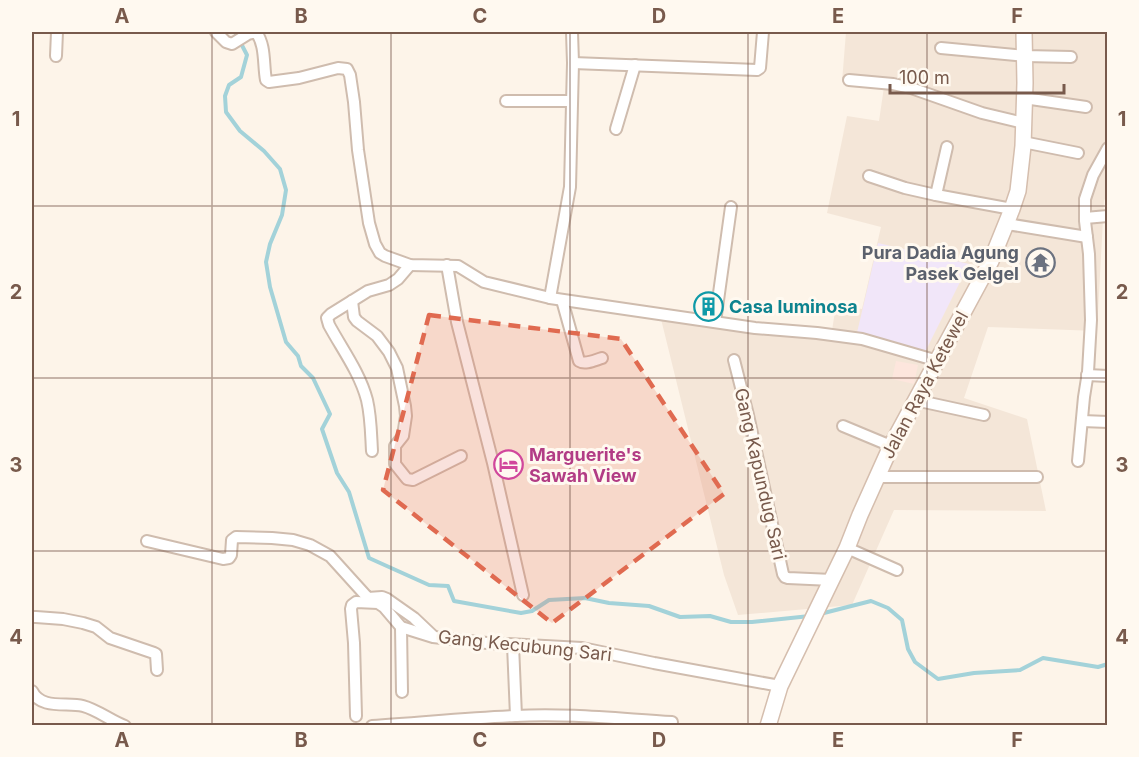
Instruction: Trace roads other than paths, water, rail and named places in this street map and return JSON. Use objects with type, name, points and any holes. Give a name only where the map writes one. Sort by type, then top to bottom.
[{"type":"main road","name":"Jalan Raya Ketewel","points":[[768,726],[780,686],[847,548],[891,446],[991,261],[1007,224],[1018,191],[1023,142],[1024,32]]},
{"type":"street","points":[[56,56],[57,32]]},
{"type":"street","points":[[216,32],[226,42],[232,44],[256,32],[263,48],[265,77],[270,82],[299,78],[341,67],[349,71],[369,223],[375,244],[380,253],[385,256],[410,265],[458,266],[484,282],[550,298],[755,328],[862,339],[938,361]]},
{"type":"street","points":[[550,298],[570,188],[573,63],[568,32]]},
{"type":"street","points":[[573,63],[757,70],[760,68],[763,32]]},
{"type":"street","points":[[941,48],[1025,56],[1071,57]]},
{"type":"street","points":[[616,129],[634,65]]},
{"type":"street","points":[[849,80],[911,88],[982,113],[1024,123]]},
{"type":"street","points":[[1024,98],[1086,107]]},
{"type":"street","points":[[506,100],[571,101]]},
{"type":"street","points":[[1023,142],[1078,153]]},
{"type":"street","points":[[936,195],[947,147]]},
{"type":"street","points":[[1078,461],[1091,320],[1089,254],[1085,221],[1086,193],[1107,148]]},
{"type":"street","points":[[869,176],[905,188],[1012,209]]},
{"type":"street","points":[[715,322],[731,207]]},
{"type":"street","points":[[1086,218],[1107,216]]},
{"type":"street","points":[[1007,224],[1087,237]]},
{"type":"street","points":[[372,451],[367,399],[327,318],[373,288],[389,285],[398,279],[410,265]]},
{"type":"street","points":[[447,265],[457,322],[524,595]]},
{"type":"street","points":[[562,300],[579,361],[585,363],[602,358]]},
{"type":"street","points":[[352,301],[354,317],[376,336],[389,352],[397,368],[406,416],[403,436],[395,446],[395,464],[407,478],[413,480],[461,456]]},
{"type":"street","name":"Gang Kapundug Sari","points":[[734,360],[783,574],[788,578],[832,580]]},
{"type":"street","points":[[1087,375],[1107,376]]},
{"type":"street","points":[[915,400],[984,415]]},
{"type":"street","points":[[1082,421],[1107,422]]},
{"type":"street","points":[[843,426],[891,446]]},
{"type":"street","points":[[877,477],[1037,477]]},
{"type":"street","points":[[147,541],[223,559],[229,558],[232,540],[236,537],[293,540],[310,545],[330,556],[368,598],[387,599],[414,618],[434,637]]},
{"type":"street","points":[[847,548],[897,570]]},
{"type":"street","points":[[356,716],[351,609],[356,602],[378,603],[401,627],[402,692]]},
{"type":"street","points":[[32,617],[63,619],[96,627],[110,638],[156,654],[157,670]]},
{"type":"street","name":"Gang Kecubung Sari","points":[[401,627],[434,637],[602,651],[780,686]]},
{"type":"street","points":[[513,645],[516,716]]},
{"type":"street","points":[[32,690],[34,695],[44,701],[57,705],[82,706],[100,712],[126,726]]},
{"type":"street","points":[[372,726],[516,716],[570,716],[672,722]]},
{"type":"waterway","points":[[235,32],[247,55],[241,77],[229,85],[225,96],[226,112],[240,131],[264,151],[280,169],[286,190],[282,215],[270,244],[266,262],[270,287],[286,342],[298,356],[301,366],[313,378],[330,414],[322,429],[337,473],[349,492],[369,558],[429,585],[448,586],[454,601],[521,613],[532,611],[549,600],[585,598],[609,603],[649,606],[680,617],[710,616],[731,622],[810,616]]},
{"type":"waterway","points":[[820,614],[871,601],[888,608],[902,620],[908,649],[915,662],[938,679],[974,673],[1020,670],[1043,658],[1098,667],[1108,664]]},
{"type":"place","name":"Pura Dadia Agung Pasek Gelgel","points":[[1040,263]]},
{"type":"place","name":"Casa luminosa","points":[[708,307]]},
{"type":"place","name":"Marguerite's Sawah View","points":[[508,465]]}]
